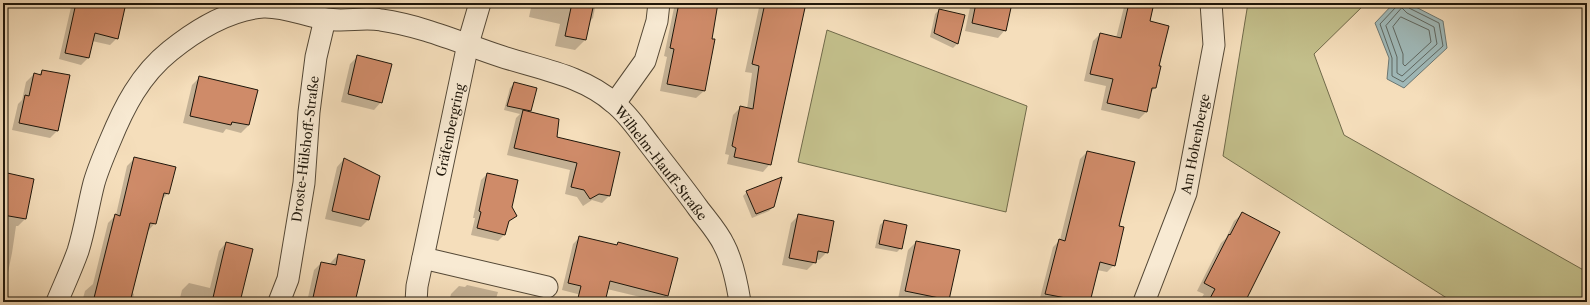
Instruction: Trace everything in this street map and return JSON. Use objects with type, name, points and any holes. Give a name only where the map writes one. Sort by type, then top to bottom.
[{"type":"street","name":"Gräfenbergring","points":[[416,302],[423,258],[468,44],[480,3]]},
{"type":"street","points":[[615,103],[645,61],[657,21],[659,3]]},
{"type":"street","name":"Am Hohenberge","points":[[1144,302],[1186,193],[1214,45],[1210,3]]},
{"type":"street","points":[[57,302],[78,251],[94,181],[128,100],[153,65],[175,47],[204,27],[242,11],[262,7],[281,8],[325,19],[340,21],[379,19],[442,35],[468,44]]},
{"type":"street","name":"Droste-Hülshoff-Straße","points":[[279,302],[288,278],[304,183],[309,112],[316,57],[325,19]]},
{"type":"street","name":"Wilhelm-Hauff-Straße","points":[[468,44],[517,62],[558,72],[580,81],[615,103],[683,187],[724,243],[737,283],[740,302]]},
{"type":"street","points":[[423,258],[547,287]]},
{"type":"shaded area","points":[[1248,3],[1366,3],[1314,54],[1344,135],[1587,272],[1587,302],[1453,302],[1223,156]]},
{"type":"shaded area","points":[[827,30],[1027,106],[1006,212],[798,162]]},
{"type":"water","points":[[1394,3],[1408,3],[1443,21],[1447,48],[1404,88],[1387,79],[1389,58],[1375,23]]},
{"type":"building","points":[[76,3],[126,3],[118,39],[95,33],[89,58],[65,53]]},
{"type":"building","points":[[572,3],[594,3],[586,40],[565,36]]},
{"type":"building","points":[[679,3],[718,3],[712,39],[715,39],[705,91],[667,84],[674,49],[670,48]]},
{"type":"building","points":[[765,3],[806,3],[771,165],[734,157],[736,148],[732,146],[740,106],[753,109],[759,66],[752,64]]},
{"type":"building","points":[[976,3],[1012,3],[1006,31],[972,23]]},
{"type":"building","points":[[1129,3],[1154,3],[1150,21],[1169,26],[1159,66],[1161,66],[1156,88],[1152,88],[1147,112],[1107,103],[1113,79],[1090,74],[1100,33],[1121,38]]},
{"type":"building","points":[[939,9],[965,15],[958,44],[934,33]]},
{"type":"building","points":[[357,55],[392,64],[382,103],[348,94]]},
{"type":"building","points":[[42,70],[70,75],[58,131],[19,123],[25,95],[29,96],[34,73],[41,75]]},
{"type":"building","points":[[199,76],[258,90],[249,125],[232,122],[231,125],[190,116]]},
{"type":"building","points":[[514,82],[537,88],[531,111],[507,106]]},
{"type":"building","points":[[523,110],[559,119],[557,137],[620,152],[610,196],[599,194],[590,199],[584,190],[571,187],[577,163],[514,148]]},
{"type":"building","points":[[1087,151],[1135,162],[1119,226],[1124,227],[1115,266],[1100,262],[1090,302],[1070,302],[1071,299],[1045,294],[1059,239],[1065,241]]},
{"type":"building","points":[[134,157],[176,167],[169,194],[164,193],[156,224],[150,223],[130,302],[93,302],[115,214],[120,216]]},
{"type":"building","points":[[344,158],[380,176],[369,220],[332,211]]},
{"type":"building","points":[[3,172],[34,179],[26,219],[3,215]]},
{"type":"building","points":[[487,173],[518,180],[512,207],[517,216],[509,221],[505,235],[477,228]]},
{"type":"building","points":[[782,177],[774,207],[756,214],[746,191]]},
{"type":"building","points":[[1242,212],[1280,232],[1245,302],[1208,302],[1215,289],[1204,283]]},
{"type":"building","points":[[798,214],[834,221],[828,253],[818,251],[816,263],[789,258]]},
{"type":"building","points":[[884,220],[907,225],[902,249],[879,244]]},
{"type":"building","points":[[579,236],[617,245],[618,242],[678,258],[668,296],[610,281],[605,302],[577,302],[581,286],[568,283]]},
{"type":"building","points":[[916,241],[960,250],[949,300],[905,291]]},
{"type":"building","points":[[226,242],[253,249],[240,302],[212,302]]},
{"type":"building","points":[[338,254],[365,260],[355,302],[312,302],[321,262],[336,265]]}]
